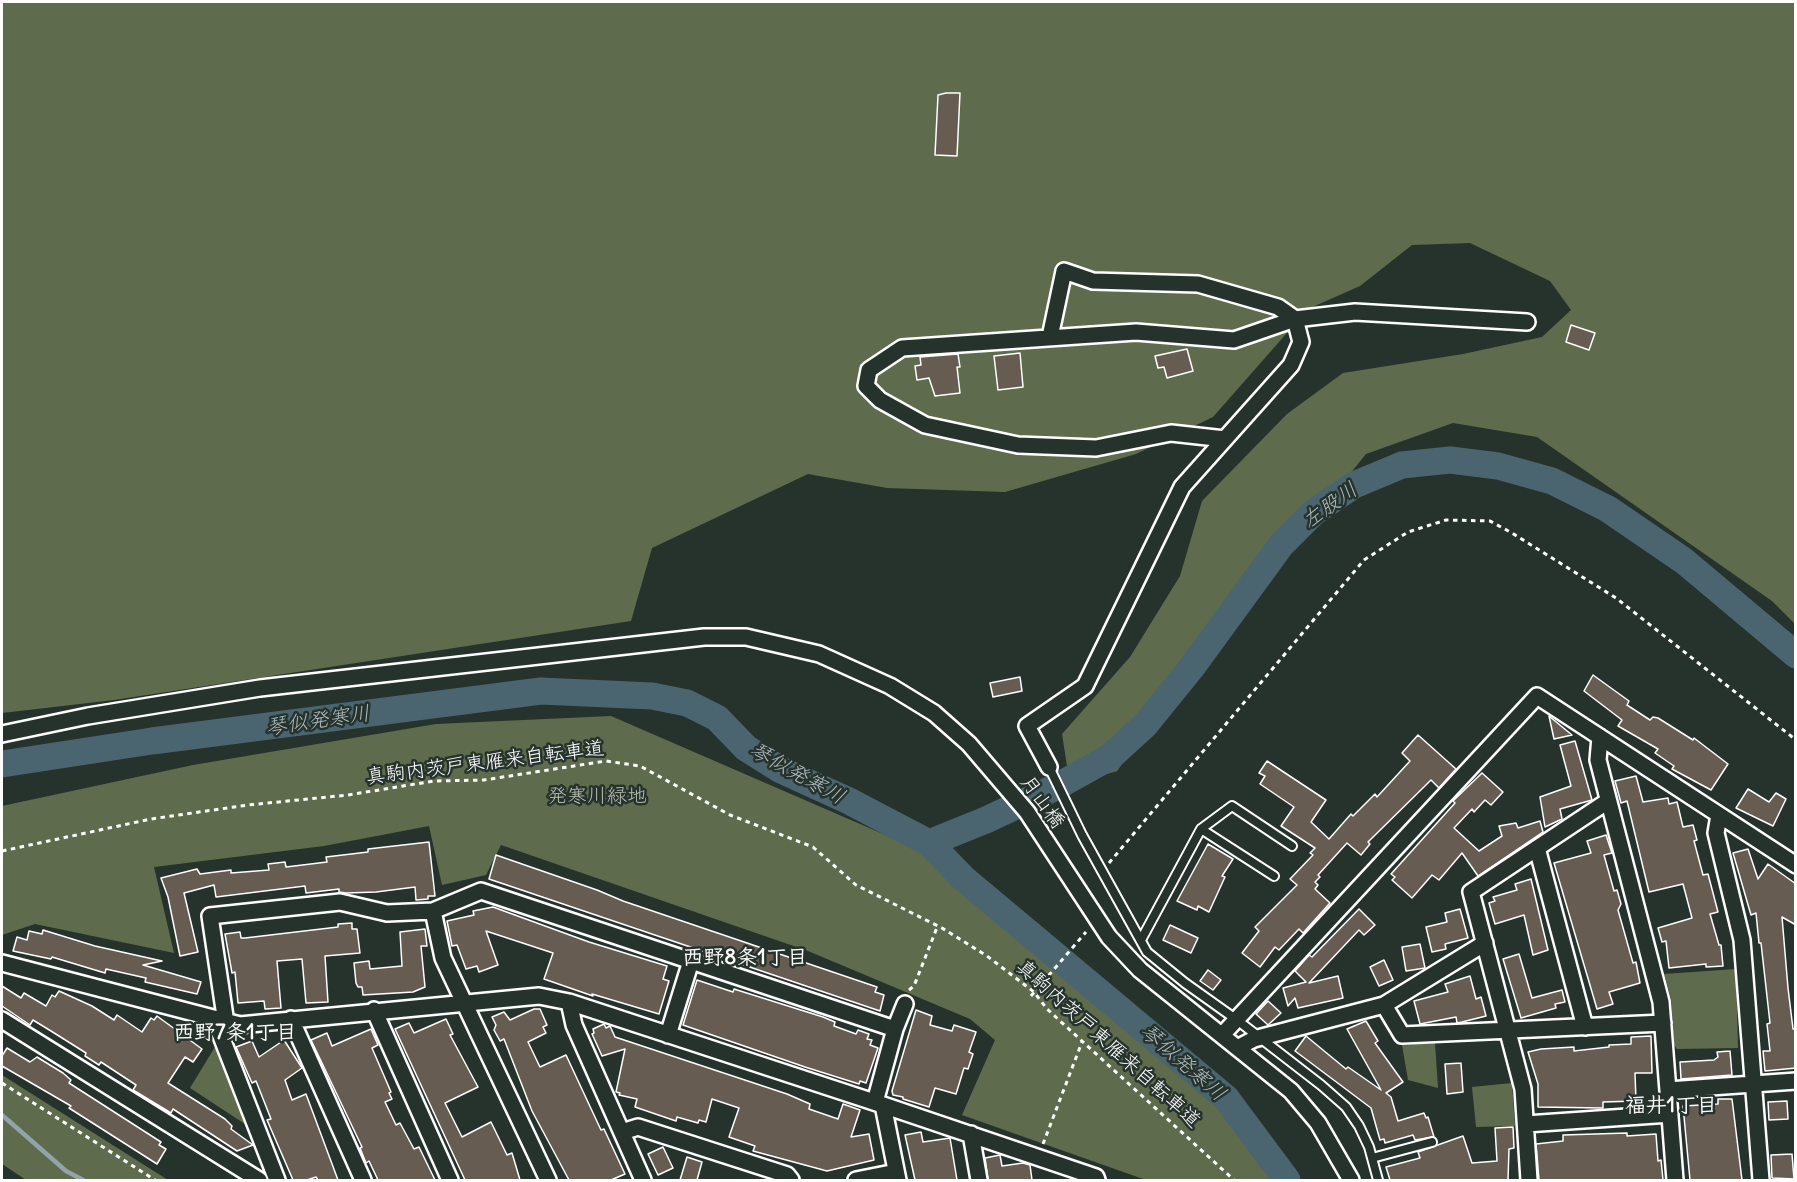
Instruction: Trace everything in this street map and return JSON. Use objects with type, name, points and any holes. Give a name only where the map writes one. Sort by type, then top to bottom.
[{"type":"street","points":[[1049,767],[1027,726],[1085,686],[1182,487],[1291,365],[1301,342],[1295,320],[1278,307],[1198,284],[1093,281],[1064,271],[1050,337]]},
{"type":"street","points":[[1225,439],[1171,433],[1096,448],[1018,445],[925,425],[880,400],[866,386],[868,370],[902,348],[1136,332],[1234,340],[1295,320],[1355,312],[1527,322]]},
{"type":"street","name":"月山橋","points":[[2,734],[88,716],[260,688],[704,637],[746,637],[819,654],[890,686],[934,713],[969,744],[1027,812],[1109,937],[1140,970],[1291,1090],[1318,1123],[1351,1180]]},
{"type":"street","points":[[1223,1034],[1537,696],[1796,865]]},
{"type":"street","points":[[1600,737],[1598,760],[1661,1002],[1675,1180]]},
{"type":"street","points":[[1529,1180],[1523,1089],[1471,892],[1608,801]]},
{"type":"street","points":[[1719,815],[1716,833],[1742,940],[1761,1180]]},
{"type":"street","points":[[1538,848],[1585,1027]]},
{"type":"street","points":[[277,1180],[220,1021],[210,916],[340,902],[387,913],[433,911],[481,891],[895,1029]]},
{"type":"street","points":[[433,911],[443,958],[548,1180]]},
{"type":"street","points":[[1239,1047],[1260,1037],[1384,1005],[1485,943]]},
{"type":"street","points":[[668,1035],[691,961]]},
{"type":"street","points":[[2,963],[240,1025],[374,1010],[539,996],[568,1002],[879,1103],[1096,1177],[1096,1180]]},
{"type":"street","points":[[856,1180],[897,1176],[879,1103],[895,1029],[904,1000]]},
{"type":"street","points":[[568,1002],[574,1025],[643,1180]]},
{"type":"street","points":[[1384,1005],[1402,1035],[1508,1032],[1663,1023]]},
{"type":"street","points":[[374,1010],[450,1180]]},
{"type":"street","points":[[291,1019],[363,1180]]},
{"type":"street","points":[[2,1020],[259,1180]]},
{"type":"street","points":[[1668,1090],[1796,1081]]},
{"type":"street","points":[[1526,1124],[1670,1114]]},
{"type":"street","points":[[622,1132],[639,1127],[787,1175],[791,1180]]},
{"type":"street","points":[[971,1134],[979,1180]]},
{"type":"lane","points":[[1049,767],[1082,835],[1147,952],[1185,983],[1260,1037],[1346,1107],[1359,1126],[1378,1180]]},
{"type":"lane","points":[[1141,940],[1201,829],[1232,806],[1292,846]]},
{"type":"lane","points":[[1201,829],[1274,876]]},
{"type":"lane","points":[[1372,1158],[1432,1142]]},
{"type":"path","points":[[1102,871],[1364,561],[1408,532],[1446,520],[1491,521],[1512,532],[1616,598],[1796,740]]},
{"type":"path","name":"真駒内茨戸東雁来自転車道","points":[[2,851],[151,819],[223,808],[348,795],[434,781],[484,780],[606,761],[621,762],[663,777],[730,815],[813,847],[856,885],[938,926],[987,956],[1034,992],[1047,1009],[1234,1180]]},
{"type":"path","points":[[904,1000],[914,986],[938,926]]},
{"type":"path","points":[[1031,996],[1086,932]]},
{"type":"path","points":[[1039,1157],[1083,1042]]},
{"type":"path","points":[[2,1083],[155,1180]]},
{"type":"green space","points":[[2,2],[1795,2],[1795,624],[1772,601],[1537,437],[1453,423],[1366,454],[1281,559],[1215,620],[1170,699],[1117,771],[1070,785],[1062,734],[1130,657],[1180,576],[1202,501],[1287,414],[1343,373],[1463,354],[1542,337],[1571,310],[1550,281],[1470,243],[1412,245],[1360,286],[1308,309],[1213,417],[1136,454],[1005,492],[887,488],[808,474],[652,548],[631,621],[114,700],[2,713]]},
{"type":"green space","name":"発寒川緑地","points":[[611,716],[920,850],[1170,1063],[1218,1098],[1274,1180],[1146,1180],[962,1115],[995,1040],[970,1019],[808,951],[501,845],[486,875],[442,885],[429,826],[324,846],[154,867],[174,953],[35,924],[2,935],[2,806],[193,765],[436,724]]},
{"type":"green space","points":[[1736,969],[1738,1048],[1677,1049],[1674,1045],[1671,999],[1664,974]]},
{"type":"green space","points":[[218,1042],[251,1128],[190,1088]]},
{"type":"green space","points":[[1435,1043],[1438,1088],[1408,1080],[1402,1045]]},
{"type":"green space","points":[[2,1075],[168,1180],[26,1180],[2,1164]]},
{"type":"green space","points":[[1512,1083],[1515,1126],[1476,1127],[1472,1087]]},
{"type":"building","points":[[960,93],[957,156],[935,155],[938,95]]},
{"type":"building","points":[[1571,325],[1595,333],[1589,350],[1566,342]]},
{"type":"building","points":[[1187,349],[1193,371],[1167,378],[1164,367],[1158,368],[1155,356]]},
{"type":"building","points":[[1020,353],[1023,387],[998,390],[994,356]]},
{"type":"building","points":[[958,354],[960,393],[935,396],[929,378],[917,380],[915,366],[921,365],[920,357]]},
{"type":"building","points":[[1593,675],[1629,701],[1627,705],[1650,720],[1653,717],[1658,718],[1693,740],[1694,738],[1728,764],[1711,790],[1672,769],[1674,766],[1655,753],[1658,749],[1618,726],[1622,720],[1584,691]]},
{"type":"building","points":[[1020,677],[1022,691],[993,697],[990,683]]},
{"type":"building","points":[[1549,716],[1572,735],[1554,739]]},
{"type":"building","points":[[1418,735],[1456,769],[1439,788],[1431,780],[1368,842],[1370,844],[1361,855],[1347,843],[1318,875],[1320,877],[1315,882],[1318,885],[1315,889],[1330,903],[1303,933],[1299,929],[1279,950],[1275,947],[1260,967],[1242,953],[1259,931],[1255,927],[1297,885],[1290,879],[1313,855],[1310,853],[1315,848],[1281,826],[1294,807],[1260,784],[1265,776],[1259,773],[1267,761],[1326,800],[1311,822],[1329,839],[1351,814],[1353,816],[1375,794],[1377,797],[1410,761],[1402,753]]},
{"type":"building","points":[[1575,741],[1592,800],[1560,809],[1562,819],[1545,827],[1540,797],[1571,786],[1560,745]]},
{"type":"building","points":[[1482,773],[1503,792],[1491,805],[1485,800],[1474,812],[1472,809],[1454,828],[1479,851],[1502,836],[1499,826],[1516,823],[1518,828],[1540,821],[1543,832],[1478,876],[1462,853],[1439,880],[1432,875],[1412,898],[1392,880],[1395,877],[1391,874],[1455,803],[1453,801]]},
{"type":"building","points":[[1636,776],[1643,802],[1668,798],[1669,804],[1677,802],[1683,827],[1693,825],[1697,840],[1694,841],[1703,875],[1708,874],[1718,912],[1710,914],[1719,945],[1721,945],[1723,966],[1706,967],[1706,964],[1669,968],[1666,941],[1662,942],[1658,928],[1692,918],[1683,884],[1649,892],[1627,801],[1621,803],[1615,781]]},
{"type":"building","points":[[1748,789],[1769,802],[1776,793],[1786,799],[1773,826],[1736,808]]},
{"type":"building","points":[[1606,835],[1612,853],[1604,855],[1614,891],[1617,890],[1621,904],[1618,910],[1633,963],[1636,962],[1640,983],[1609,992],[1613,1004],[1597,1009],[1554,863],[1591,853],[1587,841]]},
{"type":"building","points":[[429,842],[435,896],[428,896],[428,899],[416,900],[415,887],[376,892],[346,893],[339,892],[339,889],[306,893],[305,886],[216,897],[214,885],[184,893],[198,952],[180,956],[168,897],[161,878],[197,869],[200,874],[231,870],[231,873],[269,870],[268,864],[285,862],[286,867],[327,862],[326,857],[368,852],[368,849]]},
{"type":"building","points":[[1208,844],[1233,859],[1222,876],[1225,877],[1209,912],[1198,906],[1197,910],[1177,901]]},
{"type":"building","points":[[1748,849],[1758,879],[1768,864],[1796,884],[1796,925],[1782,917],[1793,1029],[1796,1029],[1796,1068],[1765,1071],[1763,1051],[1770,1051],[1767,1024],[1770,1023],[1761,943],[1759,943],[1756,913],[1751,915],[1733,853]]},
{"type":"building","points":[[496,855],[623,901],[877,987],[875,992],[884,995],[880,1011],[489,879]]},
{"type":"building","points":[[1531,879],[1548,950],[1533,955],[1524,915],[1495,924],[1489,903],[1495,901],[1493,897],[1517,890],[1515,884]]},
{"type":"building","points":[[493,907],[589,942],[667,966],[663,979],[669,981],[659,1014],[592,994],[593,996],[544,979],[553,953],[486,931],[498,965],[479,972],[477,966],[466,969],[457,945],[452,946],[447,921],[474,915],[473,911]]},
{"type":"building","points":[[1359,909],[1375,925],[1364,935],[1359,930],[1309,983],[1338,976],[1343,998],[1298,1008],[1295,998],[1288,1006],[1283,988],[1306,982],[1295,971]]},
{"type":"building","points":[[1460,909],[1468,938],[1445,944],[1446,949],[1432,952],[1426,927],[1447,922],[1445,913]]},
{"type":"building","points":[[352,923],[352,929],[357,929],[360,953],[325,956],[328,1002],[306,1003],[302,959],[277,961],[281,1008],[265,1009],[264,1001],[238,1003],[235,972],[232,973],[225,934],[240,932],[241,938],[245,938],[338,927],[338,924]]},
{"type":"building","points":[[1170,925],[1198,938],[1191,953],[1163,940]]},
{"type":"building","points":[[425,929],[427,946],[421,946],[425,987],[413,992],[363,995],[362,987],[358,987],[356,983],[354,963],[369,961],[370,969],[402,966],[400,932]]},
{"type":"building","points":[[43,930],[95,946],[162,961],[143,965],[201,982],[197,994],[145,982],[146,978],[106,969],[105,973],[52,957],[51,959],[13,951],[17,937],[27,940],[29,931],[42,934]]},
{"type":"building","points":[[1420,944],[1425,968],[1406,971],[1402,947]]},
{"type":"building","points":[[1519,954],[1532,998],[1562,990],[1565,1002],[1555,1004],[1556,1008],[1521,1018],[1503,959]]},
{"type":"building","points":[[1384,960],[1393,980],[1379,986],[1370,967]]},
{"type":"building","points":[[1208,970],[1221,980],[1213,990],[1200,981]]},
{"type":"building","points":[[1470,976],[1476,999],[1481,997],[1486,1016],[1457,1023],[1456,1017],[1420,1024],[1414,1001],[1448,992],[1445,984]]},
{"type":"building","points":[[697,980],[823,1017],[835,1022],[834,1026],[856,1034],[858,1030],[869,1034],[867,1039],[872,1040],[870,1045],[878,1048],[866,1083],[860,1081],[859,1084],[805,1067],[683,1025]]},
{"type":"building","points":[[2,986],[21,998],[24,993],[46,1006],[52,995],[55,997],[59,991],[92,1006],[114,1020],[117,1015],[142,1032],[151,1018],[154,1020],[157,1016],[202,1049],[193,1062],[185,1057],[168,1083],[225,1119],[232,1126],[231,1129],[253,1145],[237,1151],[173,1109],[171,1113],[133,1090],[136,1085],[101,1062],[99,1065],[85,1056],[86,1053],[33,1020],[30,1025],[2,1006]]},
{"type":"building","points":[[1268,1001],[1281,1013],[1268,1025],[1256,1014]]},
{"type":"building","points":[[534,1009],[540,1009],[547,1025],[543,1027],[546,1033],[528,1042],[540,1067],[566,1055],[601,1130],[604,1129],[625,1174],[611,1180],[569,1180],[532,1111],[504,1039],[500,1041],[494,1030],[496,1025],[492,1017],[504,1012],[510,1020]]},
{"type":"building","points":[[916,1010],[932,1016],[930,1025],[952,1031],[954,1025],[976,1032],[969,1052],[973,1054],[968,1069],[964,1068],[956,1094],[935,1088],[929,1107],[893,1095],[892,1091]]},
{"type":"building","points":[[446,1019],[453,1034],[450,1035],[478,1087],[445,1103],[462,1137],[491,1122],[507,1155],[512,1153],[520,1180],[465,1180],[395,1029],[409,1023],[414,1033]]},
{"type":"building","points":[[1366,1021],[1378,1041],[1375,1043],[1403,1082],[1386,1093],[1391,1097],[1398,1121],[1424,1113],[1426,1118],[1428,1117],[1434,1137],[1415,1140],[1413,1135],[1385,1143],[1384,1139],[1380,1140],[1371,1108],[1295,1051],[1306,1036],[1346,1069],[1348,1067],[1381,1090],[1347,1029]]},
{"type":"building","points":[[604,1024],[606,1028],[610,1026],[615,1037],[787,1094],[810,1104],[809,1109],[838,1119],[843,1104],[860,1110],[851,1137],[869,1134],[874,1160],[827,1171],[753,1151],[755,1146],[729,1137],[739,1108],[712,1099],[706,1122],[699,1120],[698,1123],[677,1117],[676,1121],[635,1107],[637,1099],[619,1095],[620,1093],[616,1092],[625,1049],[602,1056],[592,1034],[593,1029]]},
{"type":"building","points":[[371,1029],[378,1045],[372,1048],[391,1092],[389,1093],[392,1099],[385,1102],[396,1125],[400,1123],[414,1149],[419,1147],[435,1180],[378,1180],[369,1161],[366,1163],[360,1148],[362,1147],[311,1040],[327,1033],[332,1046]]},
{"type":"building","points":[[1651,1036],[1652,1073],[1635,1073],[1636,1101],[1603,1102],[1603,1108],[1538,1107],[1538,1084],[1528,1052],[1541,1049],[1574,1047],[1574,1051],[1609,1047],[1609,1045],[1631,1044],[1631,1037]]},
{"type":"building","points":[[284,1040],[302,1068],[285,1080],[292,1100],[306,1094],[338,1180],[318,1180],[316,1177],[307,1180],[293,1180],[267,1120],[271,1119],[256,1081],[252,1083],[236,1047],[252,1041],[259,1057]]},
{"type":"building","points":[[7,1048],[30,1062],[37,1057],[63,1073],[71,1080],[69,1083],[161,1142],[159,1145],[166,1149],[157,1164],[69,1108],[71,1106],[2,1066],[2,1056]]},
{"type":"building","points":[[1730,1051],[1732,1075],[1681,1079],[1680,1062],[1714,1060],[1718,1057],[1717,1052]]},
{"type":"building","points":[[1461,1063],[1463,1092],[1447,1094],[1445,1064]]},
{"type":"building","points":[[1718,1099],[1732,1099],[1742,1180],[1690,1180],[1683,1106],[1718,1104]]},
{"type":"building","points":[[1787,1101],[1788,1119],[1769,1120],[1768,1102]]},
{"type":"building","points":[[1513,1127],[1514,1148],[1509,1149],[1508,1180],[1390,1180],[1386,1167],[1420,1158],[1418,1152],[1463,1136],[1472,1163],[1497,1161],[1495,1128]]},
{"type":"building","points":[[921,1132],[923,1142],[950,1138],[957,1180],[915,1180],[905,1135]]},
{"type":"building","points":[[1627,1133],[1627,1136],[1656,1134],[1658,1161],[1661,1160],[1663,1180],[1539,1180],[1536,1144],[1563,1141],[1563,1135]]},
{"type":"building","points":[[663,1147],[673,1168],[658,1175],[648,1154]]},
{"type":"building","points":[[1792,1154],[1794,1179],[1772,1178],[1771,1155]]},
{"type":"building","points":[[1000,1155],[1002,1166],[1023,1163],[1030,1165],[1032,1180],[988,1180],[985,1158]]},
{"type":"building","points":[[687,1157],[702,1162],[697,1180],[680,1180]]},
{"type":"waterway","name":"左股川","points":[[929,843],[986,820],[1056,787],[1110,757],[1145,725],[1192,667],[1281,545],[1314,512],[1354,485],[1402,465],[1450,460],[1498,466],[1552,481],[1608,509],[1684,561],[1796,655]]},
{"type":"waterway","name":"琴似発寒川","points":[[2,764],[152,741],[541,691],[652,696],[687,703],[717,718],[746,748],[781,770],[849,801],[929,843],[963,878],[1226,1098],[1287,1180]]},
{"type":"waterway","points":[[2,1115],[66,1171],[83,1180]]},
{"type":"district","name":"西野8条1丁目","points":[[745,958]]},
{"type":"district","name":"西野7条1丁目","points":[[235,1033]]},
{"type":"district","name":"福井1丁目","points":[[1671,1106]]}]
